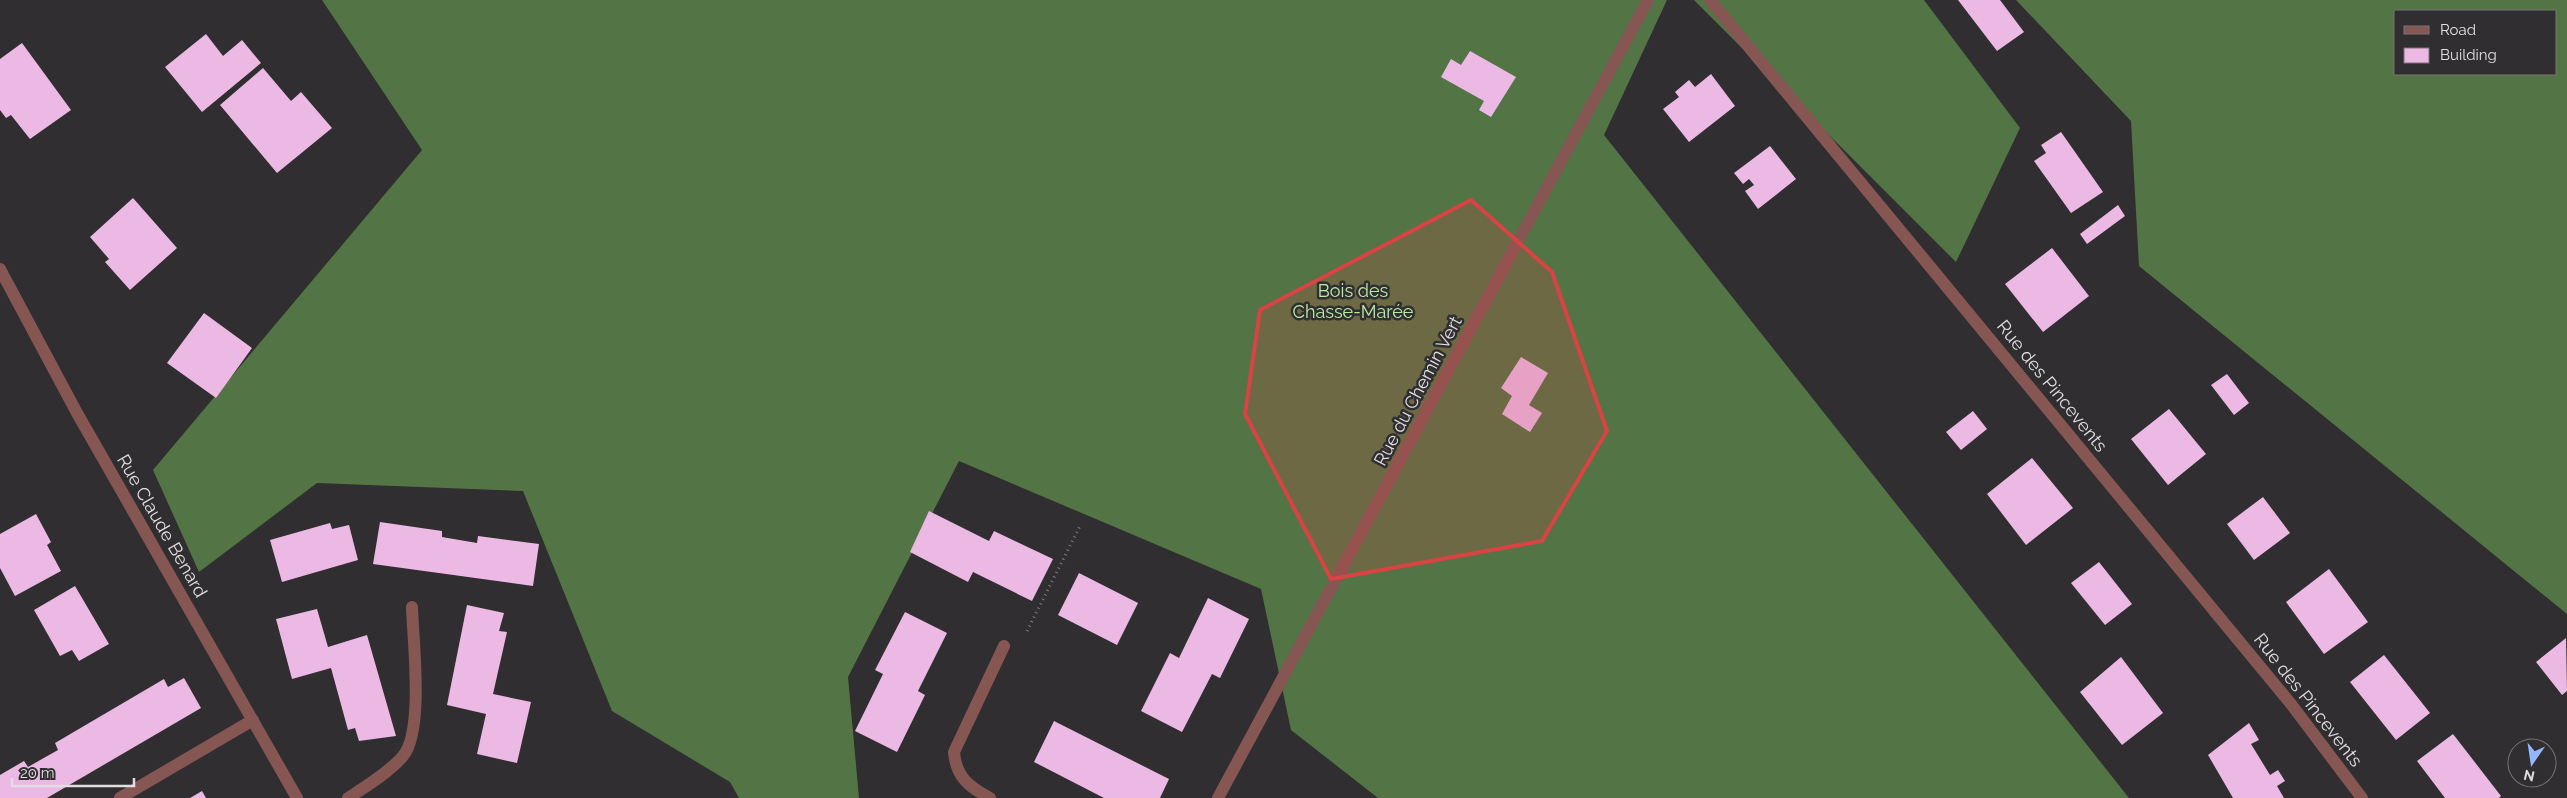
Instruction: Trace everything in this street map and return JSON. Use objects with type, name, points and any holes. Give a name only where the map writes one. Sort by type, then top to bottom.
[{"type":"street","name":"Rue du Chemin Vert","points":[[1218,798],[1648,0]]},
{"type":"street","name":"Rue des Pincevents","points":[[1710,0],[2292,704],[2362,798]]},
{"type":"street","name":"Rue Claude Benard","points":[[0,269],[77,413],[297,798]]},
{"type":"street","points":[[348,798],[404,755],[410,738],[416,706],[412,608]]},
{"type":"street","points":[[990,798],[969,787],[955,767],[954,752],[1004,646]]},
{"type":"street","points":[[120,798],[253,720]]},
{"type":"path","points":[[1004,646],[1027,632],[1080,526]]},
{"type":"highlighted area","points":[[1471,200],[1552,272],[1607,431],[1542,541],[1331,579],[1245,414],[1260,310]]},
{"type":"green space","name":"Bois des Chasse-Marée","points":[[322,0],[1667,0],[1604,135],[2129,798],[1378,798],[1291,730],[1261,589],[959,461],[848,677],[859,798],[739,798],[730,782],[612,711],[523,491],[317,483],[199,572],[153,470],[422,150]]},
{"type":"green space","points":[[1694,0],[1924,0],[2020,128],[1956,262]]},
{"type":"green space","points":[[2016,0],[2567,0],[2567,614],[2139,266],[2131,121]]},
{"type":"building","points":[[1958,0],[2000,0],[2024,32],[1997,51]]},
{"type":"building","points":[[206,34],[223,56],[242,40],[261,63],[202,112],[165,67]]},
{"type":"building","points":[[22,43],[71,110],[30,139],[11,115],[6,118],[0,110],[0,59]]},
{"type":"building","points":[[1470,51],[1516,77],[1491,117],[1479,110],[1484,101],[1441,77],[1451,59],[1461,65]]},
{"type":"building","points":[[263,68],[291,101],[301,92],[332,128],[277,173],[220,105]]},
{"type":"building","points":[[1711,74],[1735,106],[1689,142],[1663,109],[1679,97],[1675,92],[1689,80],[1695,87]]},
{"type":"building","points":[[2061,132],[2103,192],[2071,213],[2034,161],[2046,153],[2041,145]]},
{"type":"building","points":[[1770,146],[1796,179],[1758,209],[1745,191],[1754,185],[1749,179],[1743,184],[1734,173]]},
{"type":"building","points":[[133,198],[177,248],[130,290],[105,262],[109,259],[90,237]]},
{"type":"building","points":[[2118,205],[2125,216],[2087,244],[2080,234]]},
{"type":"building","points":[[2052,248],[2089,296],[2043,332],[2005,284]]},
{"type":"building","points":[[204,313],[252,348],[216,398],[167,363]]},
{"type":"building","points":[[1521,357],[1548,373],[1529,405],[1542,413],[1530,432],[1502,414],[1512,396],[1501,388]]},
{"type":"building","points":[[2227,374],[2249,403],[2234,415],[2211,385]]},
{"type":"building","points":[[2169,409],[2206,454],[2168,485],[2131,439]]},
{"type":"building","points":[[1973,411],[1987,429],[1961,450],[1946,432]]},
{"type":"building","points":[[2032,458],[2073,508],[2026,545],[1987,494]]},
{"type":"building","points":[[2263,497],[2290,533],[2254,560],[2227,524]]},
{"type":"building","points":[[929,511],[989,541],[994,531],[1053,559],[1032,601],[973,572],[968,582],[910,552]]},
{"type":"building","points":[[36,514],[51,542],[47,545],[61,571],[15,596],[0,568],[0,534]]},
{"type":"building","points":[[380,522],[442,531],[442,537],[477,543],[478,536],[539,544],[533,586],[373,564]]},
{"type":"building","points":[[330,523],[332,529],[349,525],[358,560],[282,582],[270,540]]},
{"type":"building","points":[[2099,562],[2132,604],[2105,625],[2071,583]]},
{"type":"building","points":[[2329,569],[2368,622],[2324,654],[2286,602]]},
{"type":"building","points":[[1079,573],[1138,603],[1117,645],[1058,615]]},
{"type":"building","points":[[75,586],[109,644],[79,661],[72,650],[60,656],[34,610]]},
{"type":"building","points":[[1208,598],[1249,619],[1220,678],[1212,674],[1182,732],[1141,711],[1170,653],[1179,658]]},
{"type":"building","points":[[467,605],[504,613],[499,631],[507,632],[493,694],[531,702],[517,763],[477,754],[486,714],[447,705]]},
{"type":"building","points":[[317,609],[328,647],[367,635],[396,736],[359,741],[355,728],[348,730],[331,668],[292,679],[276,619]]},
{"type":"building","points":[[905,612],[947,633],[918,691],[925,695],[897,752],[855,731],[883,674],[875,670]]},
{"type":"building","points":[[2566,638],[2567,691],[2562,695],[2536,662]]},
{"type":"building","points":[[2384,655],[2430,713],[2396,740],[2350,682]]},
{"type":"building","points":[[2121,657],[2163,713],[2122,745],[2080,692]]},
{"type":"building","points":[[184,678],[201,708],[47,798],[0,798],[0,775],[24,761],[28,767],[58,750],[55,743],[164,679],[168,687]]},
{"type":"building","points":[[1054,721],[1169,779],[1160,798],[1104,798],[1034,762]]},
{"type":"building","points":[[2249,723],[2259,740],[2251,744],[2270,775],[2278,770],[2285,781],[2277,786],[2284,798],[2233,798],[2208,755]]},
{"type":"building","points":[[2453,734],[2501,796],[2499,798],[2445,798],[2417,761]]},
{"type":"building","points":[[202,791],[206,798],[190,798]]}]
